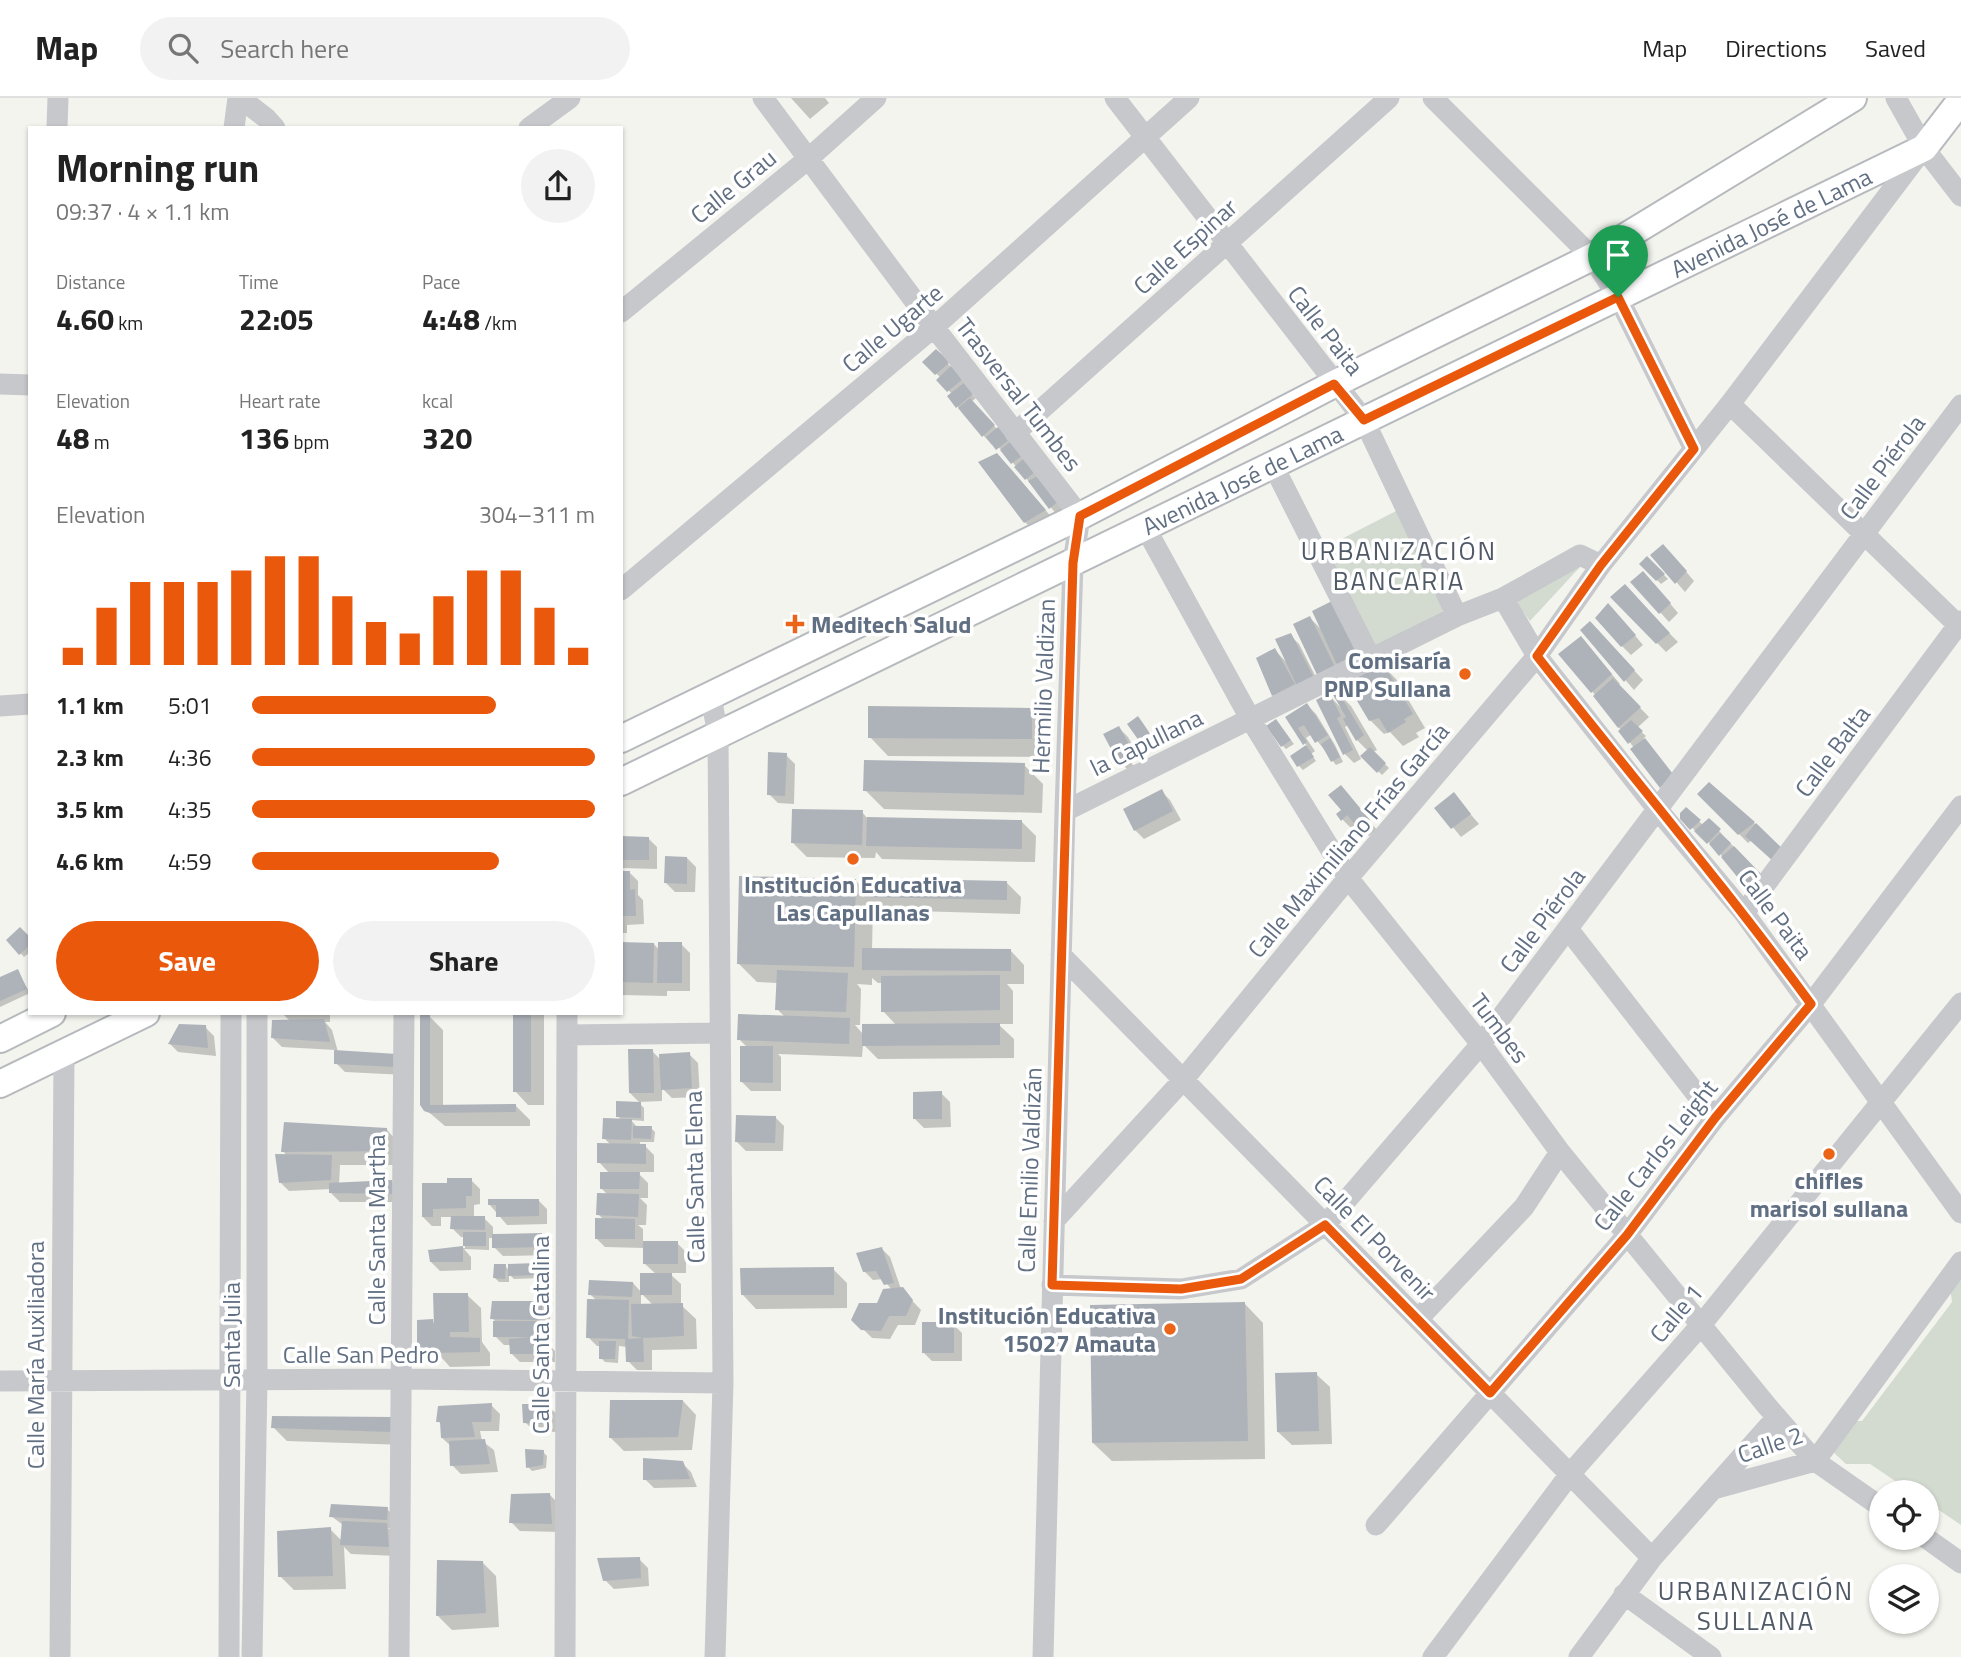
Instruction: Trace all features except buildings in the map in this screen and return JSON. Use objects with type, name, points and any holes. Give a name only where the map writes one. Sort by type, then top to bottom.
[{"type":"main road","name":"Avenida José de Lama","points":[[623,737],[711,697],[1080,516],[1334,384],[1592,257],[1853,98]]},
{"type":"main road","name":"Avenida José de Lama","points":[[623,781],[1924,148],[1961,100]]},
{"type":"main road","points":[[0,1039],[48,1015]]},
{"type":"main road","points":[[0,1084],[142,1015]]},
{"type":"street","points":[[57,126],[58,98]]},
{"type":"street","points":[[234,126],[239,98],[273,126]]},
{"type":"street","points":[[532,126],[570,98]]},
{"type":"street","name":"Trasversal Tumbes","points":[[763,98],[934,327],[1080,516]]},
{"type":"street","name":"Calle Grau","points":[[623,310],[808,159],[876,98]]},
{"type":"street","name":"Calle Paita","points":[[1115,98],[1364,420],[1457,616]]},
{"type":"street","name":"Calle Ugarte","points":[[623,588],[934,327],[1189,98]]},
{"type":"street","name":"Calle Espinar","points":[[1015,433],[1390,98]]},
{"type":"street","points":[[1433,98],[1592,257],[1618,297],[1694,449]]},
{"type":"street","points":[[1896,98],[1924,148],[1961,196]]},
{"type":"street","name":"Calle Maximiliano Frías García","points":[[1054,1221],[1183,1080],[1348,878],[1537,656],[1601,565],[1730,404],[1924,148]]},
{"type":"street","points":[[0,384],[28,385]]},
{"type":"street","points":[[1730,404],[1960,625]]},
{"type":"street","name":"Calle Piérola","points":[[1052,1285],[1181,1289],[1241,1279],[1325,1225],[1480,1044],[1961,405]]},
{"type":"street","points":[[1273,465],[1371,659]]},
{"type":"street","points":[[1073,563],[1080,516]]},
{"type":"street","name":"Tumbes","points":[[1145,527],[1251,720],[1348,878],[1480,1044],[1560,1152],[1777,1417],[1815,1461],[1869,1499]]},
{"type":"street","name":"la Capullana","points":[[1065,811],[1457,616],[1503,598],[1580,555],[1601,565]]},
{"type":"street","name":"Hermilio Valdizan","points":[[1065,811],[1073,563]]},
{"type":"street","name":"Calle Paita","points":[[1503,598],[1537,656],[1658,810],[1744,913],[1961,1213]]},
{"type":"street","name":"Calle Balta","points":[[1744,913],[1960,625]]},
{"type":"street","name":"Calle Santa Elena","points":[[711,697],[718,735],[723,1382],[715,1657]]},
{"type":"street","points":[[0,706],[28,704]]},
{"type":"street","name":"Calle Carlos Leight","points":[[1376,1525],[1627,1235],[1715,1118],[1811,1004],[1961,806]]},
{"type":"street","name":"Calle Emilio Valdizán","points":[[1043,1657],[1065,811]]},
{"type":"street","points":[[1568,929],[1715,1118]]},
{"type":"street","name":"Calle El Porvenir","points":[[1061,955],[1652,1558]]},
{"type":"street","name":"Calle 1","points":[[1433,1657],[1570,1474],[1701,1325],[1961,1003]]},
{"type":"street","name":"Santa Julia","points":[[229,1657],[231,1015]]},
{"type":"street","name":"Santa Julia","points":[[252,1657],[257,1381],[257,1015]]},
{"type":"street","name":"Calle Santa Martha","points":[[399,1657],[404,1015]]},
{"type":"street","name":"Calle Santa Catalina","points":[[565,1657],[567,1015]]},
{"type":"street","points":[[566,1035],[719,1033]]},
{"type":"street","name":"Calle María Auxiliadora","points":[[60,1657],[64,1053]]},
{"type":"street","points":[[1418,1320],[1524,1207],[1560,1152]]},
{"type":"street","name":"Calle 2","points":[[1579,1657],[1652,1558],[1713,1489],[1815,1461],[1961,1262]]},
{"type":"street","name":"Calle San Pedro","points":[[0,1381],[401,1379],[723,1382]]},
{"type":"street","points":[[1713,1489],[1777,1417]]},
{"type":"street","points":[[1939,1547],[1961,1563]]},
{"type":"street","points":[[1624,1594],[1711,1657]]},
{"type":"shaded area","points":[[1398,510],[1449,608],[1370,648],[1320,550]]},
{"type":"shaded area","points":[[1580,567],[1530,621],[1512,597]]},
{"type":"shaded area","points":[[1961,1272],[1961,1525],[1939,1510],[1939,1480],[1894,1480],[1870,1464],[1846,1464],[1833,1452],[1848,1421],[1862,1421],[1952,1302],[1950,1286]]},
{"type":"place","name":"Meditech Salud","points":[[795,624]]},
{"type":"place","name":"Comisaría PNP Sullana","points":[[1465,674]]},
{"type":"place","name":"Institución Educativa Las Capullanas","points":[[853,859]]},
{"type":"place","name":"chifles marisol sullana","points":[[1829,1154]]},
{"type":"place","name":"Institución Educativa 15027 Amauta","points":[[1170,1329]]},
{"type":"district","name":"URBANIZACIÓN BANCARIA","points":[[1399,565]]},
{"type":"district","name":"URBANIZACIÓN SULLANA","points":[[1756,1605]]},
{"type":"route","points":[[1618,297],[1694,449],[1601,565],[1537,656],[1658,810],[1744,913],[1811,1004],[1715,1118],[1627,1235],[1490,1393],[1325,1225],[1241,1279],[1181,1289],[1052,1285],[1073,563],[1080,516],[1334,384],[1364,420],[1618,297]]}]
